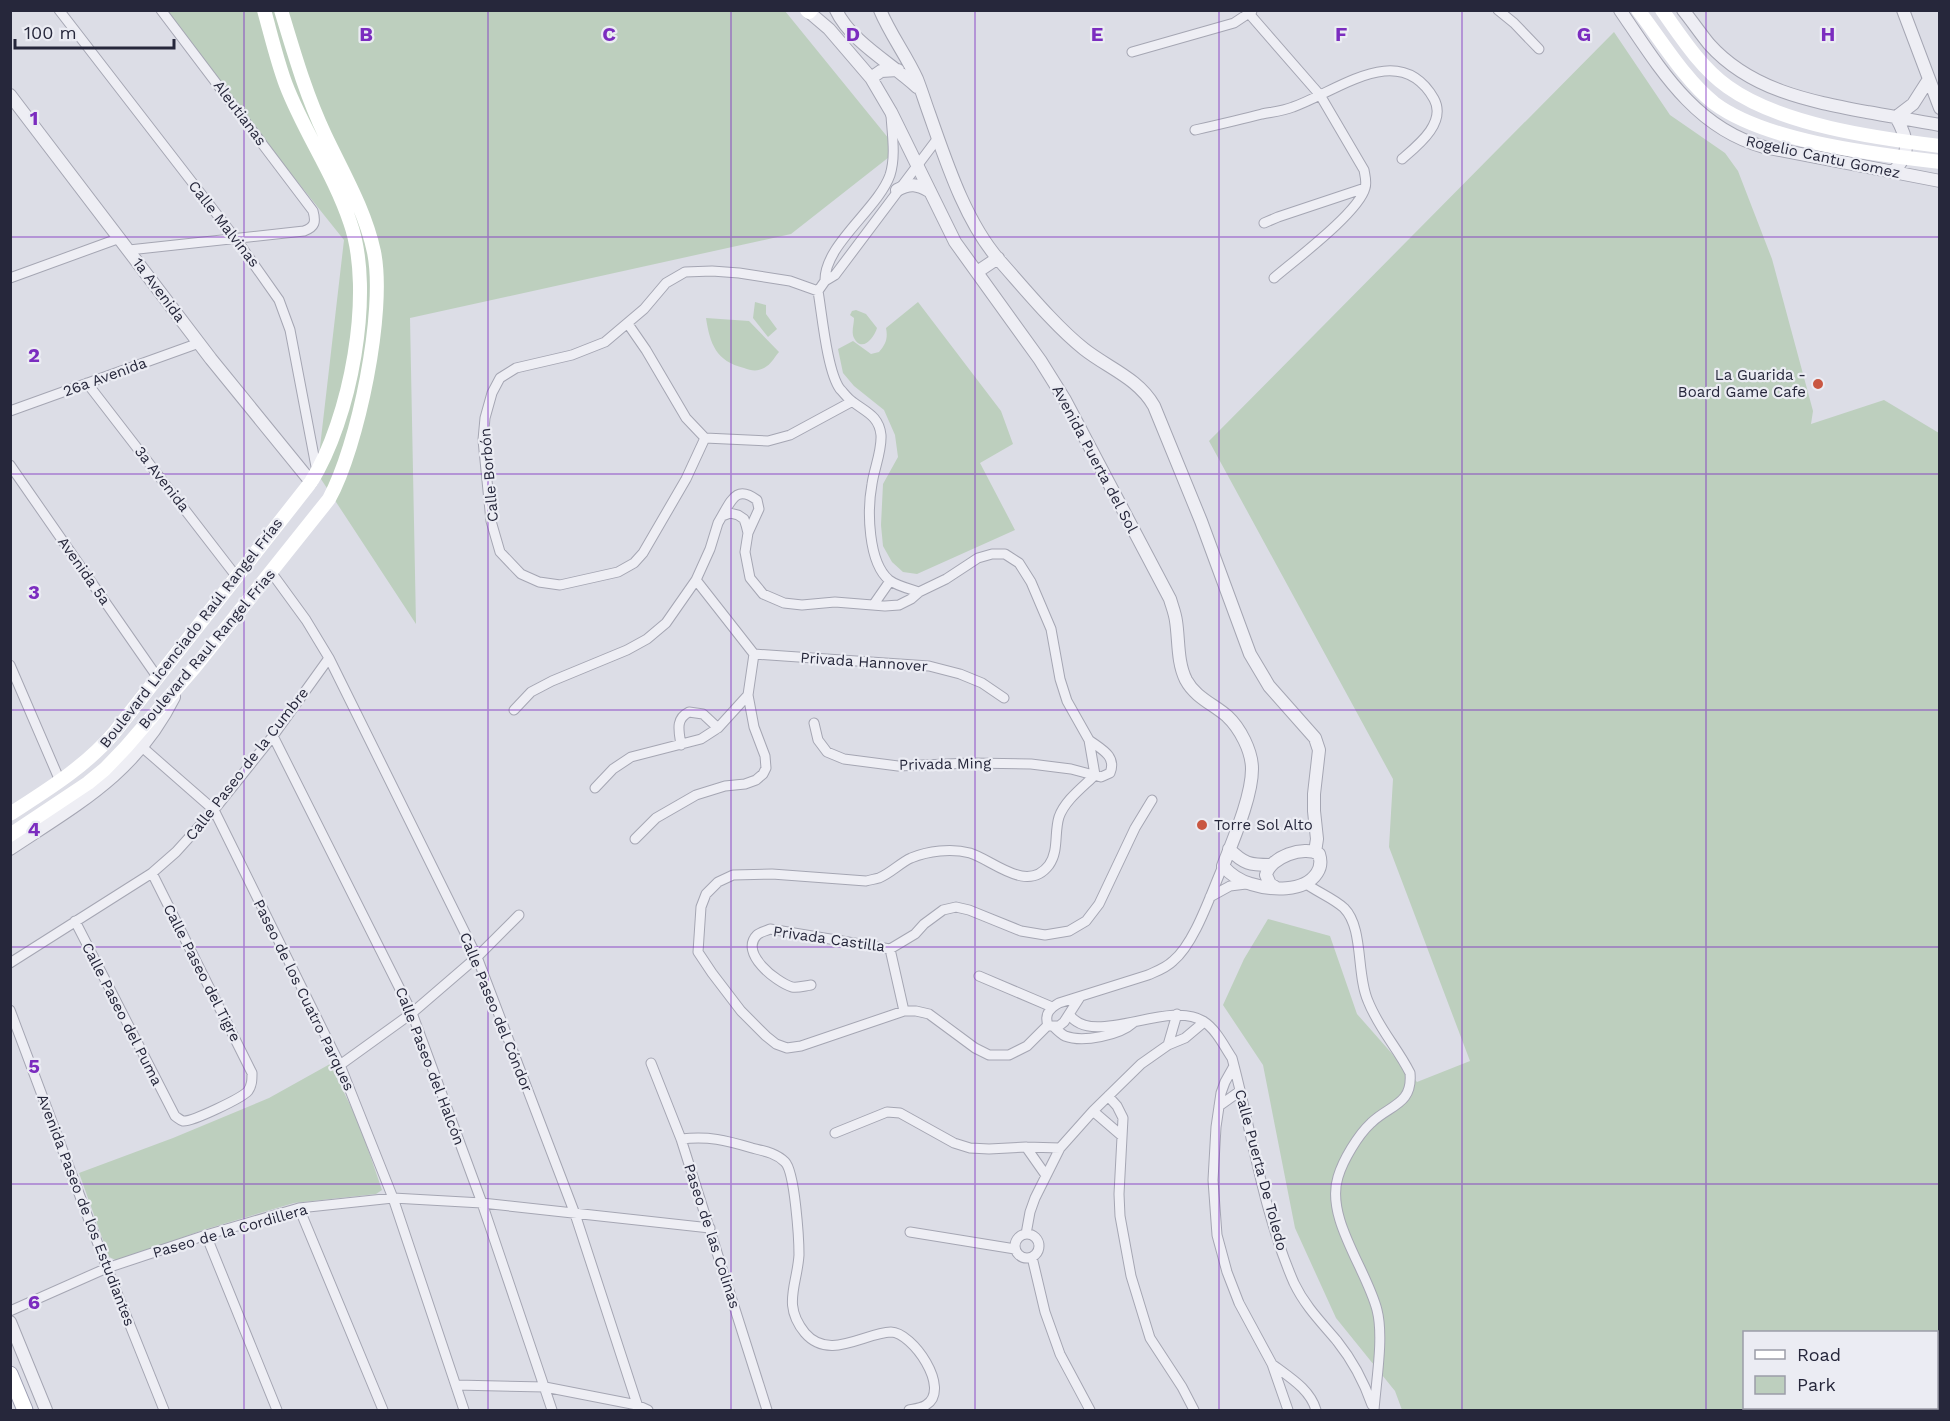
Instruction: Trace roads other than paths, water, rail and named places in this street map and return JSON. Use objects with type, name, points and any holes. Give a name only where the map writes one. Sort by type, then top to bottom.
[{"type":"main road","name":"Boulevard Licenciado Raúl Rangel Frías","points":[[10,814],[60,781],[100,750],[314,477],[338,422],[352,364],[361,301],[361,276],[357,247],[350,221],[286,84],[264,10]]},
{"type":"main road","name":"Boulevard Raul Rangel Frias","points":[[10,836],[88,783],[126,747],[180,684],[329,499],[343,469],[366,378],[378,294],[374,253],[347,178],[324,134],[301,78],[281,10]]},
{"type":"main road","points":[[1638,10],[1689,77],[1713,102],[1738,119],[1796,138],[1940,162]]},
{"type":"main road","points":[[1662,10],[1702,63],[1727,86],[1754,103],[1782,114],[1833,128],[1940,146]]},
{"type":"main road","points":[[10,1374],[25,1410]]},
{"type":"street","name":"Calle Malvinas","points":[[59,10],[236,239],[279,300],[290,330],[314,477]]},
{"type":"street","name":"Aleutianas","points":[[161,10],[313,211],[314,225],[310,229],[236,239]]},
{"type":"street","points":[[836,10],[850,32],[920,90]]},
{"type":"street","points":[[880,10],[917,79],[969,214],[982,238],[1066,333],[1085,349],[1129,378],[1148,396],[1154,406],[1201,520],[1250,654],[1269,686],[1315,738],[1319,750],[1314,803],[1317,839],[1315,852],[1320,858],[1320,867],[1312,879],[1305,883],[1286,888],[1249,884],[1230,886],[1209,897]]},
{"type":"street","points":[[1498,10],[1514,22],[1539,49]]},
{"type":"street","name":"Rogelio Cantu Gomez","points":[[1620,10],[1652,57],[1688,102],[1723,131],[1744,142],[1764,147],[1940,181]]},
{"type":"street","points":[[1683,10],[1709,45],[1758,82],[1782,93],[1821,104],[1940,125]]},
{"type":"street","points":[[1903,10],[1940,108]]},
{"type":"street","name":"Avenida Puerta del Sol","points":[[809,11],[829,29],[871,78],[891,112],[955,242],[1040,360],[1065,400],[1170,599],[1176,618],[1181,663],[1186,680],[1199,696],[1236,726],[1244,741],[1252,767],[1248,795],[1223,866],[1182,953],[1162,969],[1148,975],[1052,1007]]},
{"type":"street","points":[[1132,52],[1234,23],[1249,12],[1320,95],[1364,170],[1365,188],[1356,206],[1350,212],[1274,278]]},
{"type":"street","points":[[871,78],[881,71],[898,70]]},
{"type":"street","points":[[1195,130],[1293,107],[1373,73],[1406,72],[1426,85],[1436,104],[1435,122],[1426,138],[1402,159]]},
{"type":"street","points":[[1896,117],[1913,104],[1929,79]]},
{"type":"street","name":"1a Avenida","points":[[10,95],[199,343],[314,477]]},
{"type":"street","points":[[825,281],[825,270],[843,240],[885,186],[890,176],[893,163],[891,112]]},
{"type":"street","points":[[1893,172],[1901,164],[1906,154],[1907,142],[1896,117]]},
{"type":"street","points":[[919,592],[890,581],[878,566],[873,549],[870,518],[871,486],[881,435],[876,420],[866,409],[851,402],[838,386],[831,365],[818,291],[825,281],[835,275],[938,138]]},
{"type":"street","points":[[897,190],[909,184],[915,184],[929,191]]},
{"type":"street","points":[[1264,223],[1278,216],[1365,188]]},
{"type":"street","points":[[10,278],[120,238]]},
{"type":"street","points":[[129,250],[236,239]]},
{"type":"street","points":[[977,272],[998,258]]},
{"type":"street","name":"Calle Borbón","points":[[705,438],[686,479],[644,553],[634,563],[618,572],[560,585],[539,582],[521,574],[501,552],[491,521],[483,440],[485,418],[492,393],[500,378],[516,368],[572,355],[605,342],[628,324],[666,283],[685,272],[740,273],[790,281],[818,291]]},
{"type":"street","points":[[628,324],[686,418],[705,438],[768,441],[790,435],[851,402]]},
{"type":"street","name":"26a Avenida","points":[[10,411],[199,343]]},
{"type":"street","name":"3a Avenida","points":[[87,383],[236,576]]},
{"type":"street","name":"Avenida 5a","points":[[10,465],[158,678]]},
{"type":"street","points":[[514,710],[531,692],[627,650],[647,639],[666,623],[696,580],[710,549],[718,523],[733,498],[740,493],[748,493],[758,500],[759,508],[748,533],[745,552],[750,578],[763,594],[784,603],[802,605],[835,602],[899,605],[978,558],[992,554],[1005,554],[1018,563],[1031,582],[1051,629],[1060,679],[1067,701],[1089,740],[1095,775]]},
{"type":"street","points":[[722,516],[730,513],[738,515],[744,519],[748,533]]},
{"type":"street","name":"Calle Paseo del Cóndor","points":[[271,572],[306,620],[329,658],[477,957],[575,1214],[638,1408]]},
{"type":"street","points":[[635,839],[656,818],[696,795],[724,786],[745,784],[756,780],[766,768],[765,756],[754,727],[748,695],[754,654],[696,580]]},
{"type":"street","points":[[874,604],[890,581]]},
{"type":"street","name":"Privada Hannover","points":[[754,654],[929,666],[960,674],[982,683],[1004,698]]},
{"type":"street","name":"Calle Paseo de la Cumbre","points":[[10,963],[152,873],[182,846],[273,736],[329,658]]},
{"type":"street","points":[[10,665],[60,781]]},
{"type":"street","points":[[10,849],[104,786],[122,770],[142,747],[167,711],[180,684]]},
{"type":"street","points":[[595,788],[613,769],[631,757],[701,739],[718,728],[748,695]]},
{"type":"street","points":[[681,745],[678,726],[680,719],[689,712],[703,714],[718,728]]},
{"type":"street","name":"Privada Ming","points":[[814,723],[818,740],[827,752],[844,759],[898,766],[971,763],[1031,764],[1071,769],[1095,775]]},
{"type":"street","name":"Calle Paseo del Halcón","points":[[273,736],[412,1013],[483,1203],[552,1410]]},
{"type":"street","points":[[1089,740],[1108,754],[1112,762],[1110,773],[1106,776],[1095,775]]},
{"type":"street","name":"Paseo de los Cuatro Parques","points":[[142,747],[214,810],[340,1065],[393,1198],[464,1410]]},
{"type":"street","points":[[1080,997],[1064,1022],[1051,1026],[1027,1046],[1010,1055],[989,1054],[975,1048],[929,1014],[916,1011],[904,1011],[801,1046],[787,1048],[776,1044],[741,1011],[698,952],[701,908],[706,894],[718,882],[733,875],[772,874],[866,881],[879,878],[910,858],[942,850],[969,853],[1006,872],[1020,876],[1031,876],[1041,872],[1054,856],[1060,814],[1095,775]]},
{"type":"street","name":"Privada Castilla","points":[[811,985],[793,987],[783,983],[757,961],[752,950],[753,942],[758,934],[770,929],[890,949],[915,934],[943,910],[956,907],[1021,931],[1045,935],[1069,931],[1086,921],[1099,904],[1135,828],[1152,800]]},
{"type":"street","points":[[1229,849],[1245,862],[1254,865],[1270,865],[1281,858],[1300,852],[1315,852]]},
{"type":"street","points":[[1270,865],[1266,875],[1270,884],[1275,887]]},
{"type":"street","points":[[1223,866],[1232,875],[1249,884]]},
{"type":"street","name":"Calle Paseo del Tigre","points":[[152,873],[252,1073],[252,1082],[247,1092],[194,1119],[184,1121],[175,1116],[170,1108]]},
{"type":"street","points":[[1305,883],[1345,909],[1354,922],[1360,975],[1366,998],[1380,1027],[1410,1073],[1411,1082],[1405,1098],[1394,1108],[1372,1121],[1358,1137],[1338,1177],[1335,1199],[1340,1221],[1372,1296],[1379,1322],[1373,1410]]},
{"type":"street","points":[[340,1065],[412,1013],[477,957],[519,915]]},
{"type":"street","name":"Calle Paseo del Puma","points":[[75,921],[170,1108]]},
{"type":"street","points":[[890,949],[904,1011]]},
{"type":"street","points":[[979,976],[1052,1007],[1046,1019],[1051,1026],[1066,1036],[1080,1038],[1125,1030],[1133,1023]]},
{"type":"street","name":"Avenida Paseo de los Estudiantes","points":[[10,1010],[107,1268],[164,1410]]},
{"type":"street","points":[[1026,1234],[1030,1212],[1045,1174],[1060,1148],[1093,1111],[1142,1064],[1168,1045],[1185,1038],[1204,1022],[1191,1016],[1177,1014],[1133,1023],[1088,1027],[1076,1023],[1069,1014]]},
{"type":"street","points":[[1168,1045],[1177,1014]]},
{"type":"street","name":"Calle Puerta De Toledo","points":[[1204,1022],[1221,1041],[1232,1059],[1269,1212],[1294,1284],[1313,1315],[1338,1342],[1353,1364],[1365,1385],[1373,1410]]},
{"type":"street","name":"Paseo de las Colinas","points":[[651,1063],[681,1139],[767,1410]]},
{"type":"street","points":[[1234,1066],[1225,1082],[1216,1127],[1213,1180],[1217,1235],[1227,1272],[1239,1303],[1272,1364],[1288,1410]]},
{"type":"street","points":[[1219,1106],[1240,1091]]},
{"type":"street","points":[[1108,1096],[1117,1106],[1123,1118],[1120,1216],[1131,1276],[1150,1338],[1194,1410]]},
{"type":"street","points":[[1093,1111],[1122,1136]]},
{"type":"street","points":[[835,1133],[887,1112],[900,1113],[954,1143],[970,1148],[1060,1148]]},
{"type":"street","points":[[681,1139],[703,1137],[728,1140],[776,1155],[787,1164],[794,1187],[799,1256],[792,1289],[792,1305],[798,1323],[807,1335],[818,1343],[828,1345],[842,1345],[890,1332],[899,1333],[907,1338],[930,1370],[935,1381],[932,1399],[926,1405],[909,1410]]},
{"type":"street","points":[[1026,1147],[1045,1174]]},
{"type":"street","name":"Paseo de la Cordillera","points":[[10,1311],[107,1268],[206,1234],[299,1208],[393,1198],[483,1203],[710,1228]]},
{"type":"street","points":[[299,1208],[383,1410]]},
{"type":"street","points":[[910,1232],[1015,1249],[1023,1257],[1032,1257]]},
{"type":"street","points":[[206,1234],[277,1410]]},
{"type":"street","points":[[1015,1249],[1016,1240],[1019,1237],[1026,1234],[1034,1236],[1038,1243],[1037,1251],[1032,1257]]},
{"type":"street","points":[[1032,1257],[1045,1312],[1060,1354],[1090,1410]]},
{"type":"street","points":[[10,1322],[46,1410]]},
{"type":"street","points":[[1272,1364],[1307,1393],[1316,1410]]},
{"type":"street","points":[[456,1385],[545,1387],[648,1410]]},
{"type":"place","name":"La Guarida - Board Game Cafe","points":[[1818,384]]},
{"type":"place","name":"Torre Sol Alto","points":[[1202,825]]}]
